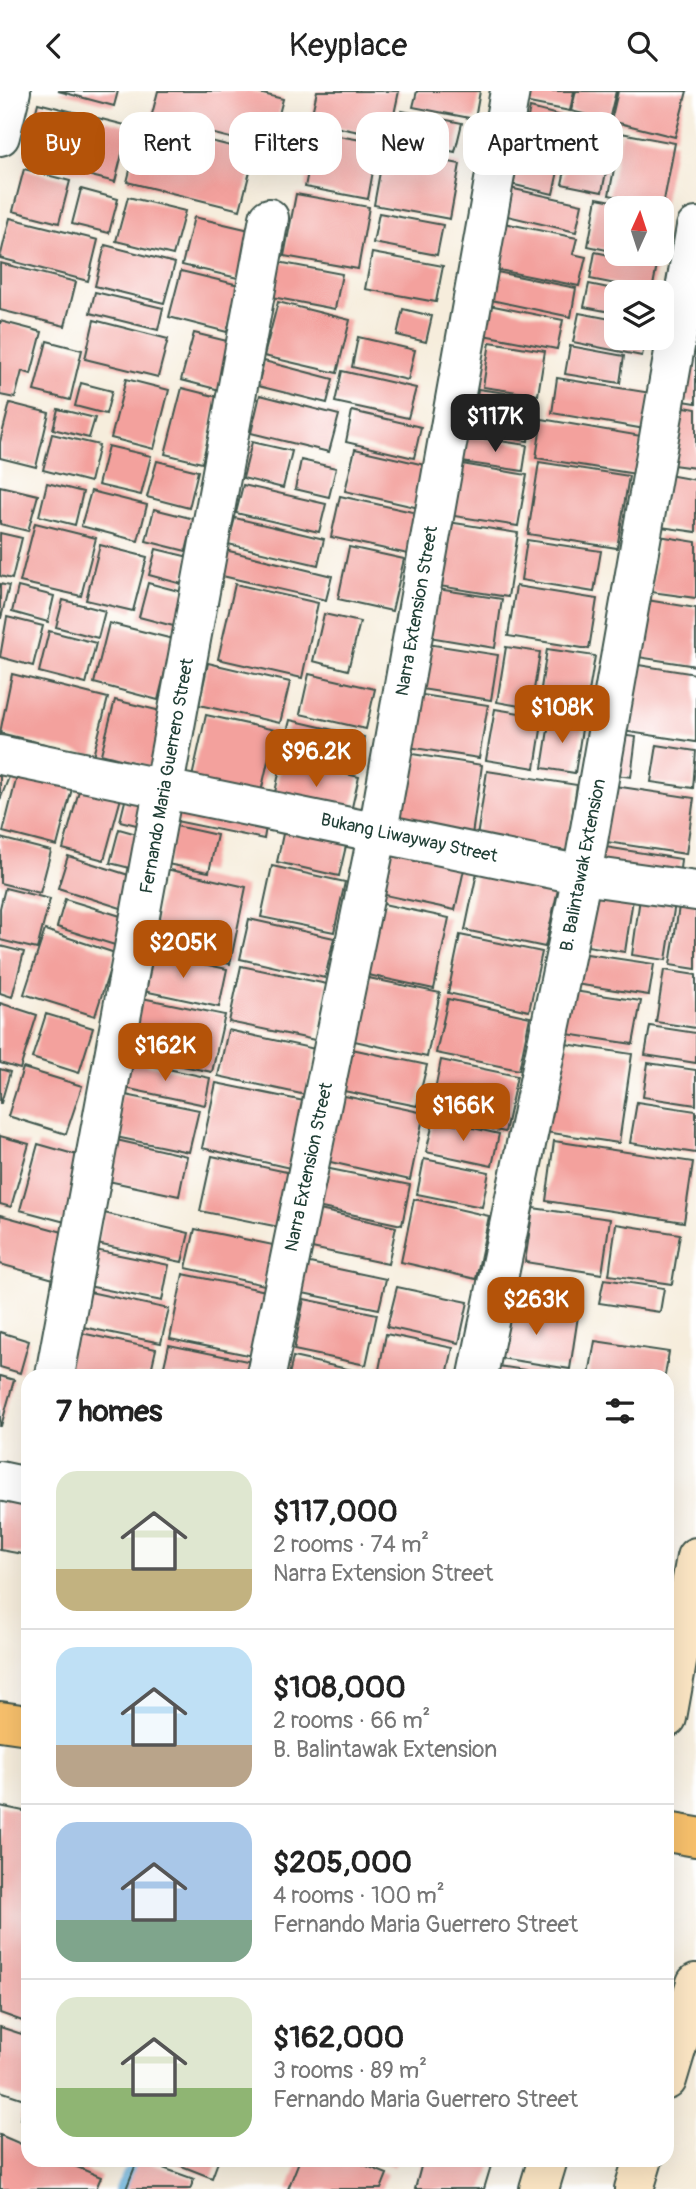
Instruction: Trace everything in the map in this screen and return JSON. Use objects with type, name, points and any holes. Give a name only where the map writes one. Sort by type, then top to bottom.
[{"type":"main road","points":[[674,1679],[696,1557]]},
{"type":"main road","points":[[0,1721],[21,1724]]},
{"type":"main road","points":[[674,1833],[696,1837]]},
{"type":"main road","points":[[674,2057],[696,1983]]},
{"type":"main road","points":[[539,2189],[546,2167]]},
{"type":"main road","points":[[634,2189],[641,2167]]},
{"type":"street","points":[[0,136],[11,91]]},
{"type":"street","name":"Narra Extension Street","points":[[267,1369],[377,831],[510,91]]},
{"type":"street","name":"Fernando Maria Guerrero Street","points":[[56,1369],[166,788],[269,218]]},
{"type":"street","name":"B. Balintawak Extension","points":[[479,1369],[582,875],[696,227]]},
{"type":"street","name":"Bukang Liwayway Street","points":[[0,755],[582,875],[696,891]]},
{"type":"street","points":[[0,1481],[21,1486]]},
{"type":"building","points":[[58,91],[118,91],[114,106]]},
{"type":"building","points":[[158,91],[251,91],[283,99],[280,112],[229,112],[229,138],[215,134],[215,112],[153,112]]},
{"type":"building","points":[[317,91],[399,91],[395,112],[356,112],[356,131],[342,128],[342,112],[312,112]]},
{"type":"building","points":[[417,91],[480,91],[476,112],[463,112],[463,117],[413,107]]},
{"type":"building","points":[[526,91],[574,91],[570,111],[524,102]]},
{"type":"building","points":[[576,91],[616,91],[611,112],[571,111]]},
{"type":"building","points":[[618,91],[687,91],[675,137],[623,124],[623,112],[613,112]]},
{"type":"building","points":[[38,103],[74,112],[36,112]]},
{"type":"building","points":[[530,108],[546,112],[529,112]]},
{"type":"building","points":[[105,120],[119,123],[119,166],[115,182],[87,175],[105,175]]},
{"type":"building","points":[[449,120],[462,123],[455,152],[449,151]]},
{"type":"building","points":[[623,133],[675,143],[665,196],[609,195],[613,175],[623,175]]},
{"type":"building","points":[[342,137],[356,139],[356,175],[372,175],[368,199],[305,187],[307,175],[342,175]]},
{"type":"building","points":[[215,142],[229,146],[229,175],[249,175],[240,210],[127,182],[129,175],[215,175]]},
{"type":"building","points":[[449,162],[460,164],[450,219],[374,205],[379,175],[449,175]]},
{"type":"building","points":[[22,175],[47,175],[70,181],[59,223],[13,211]]},
{"type":"building","points":[[504,175],[557,175],[553,194],[502,182]]},
{"type":"building","points":[[564,175],[605,175],[602,192],[562,184]]},
{"type":"building","points":[[505,187],[582,204],[576,232],[499,214]]},
{"type":"building","points":[[81,189],[118,199],[109,233],[72,224]]},
{"type":"building","points":[[296,194],[369,207],[358,269],[284,256]]},
{"type":"building","points":[[128,197],[185,211],[173,255],[116,241]]},
{"type":"building","points":[[597,198],[604,199],[604,249],[588,246]]},
{"type":"building","points":[[379,213],[443,225],[437,255],[373,243]]},
{"type":"building","points":[[194,217],[254,231],[242,279],[182,265]]},
{"type":"building","points":[[10,218],[98,240],[88,281],[0,258]]},
{"type":"building","points":[[504,223],[577,238],[573,254],[586,257],[579,286],[494,269]]},
{"type":"building","points":[[105,245],[175,263],[164,303],[95,286]]},
{"type":"building","points":[[595,252],[604,254],[604,266],[657,266],[654,280],[604,282],[590,279]]},
{"type":"building","points":[[372,253],[443,266],[436,302],[365,289]]},
{"type":"building","points":[[278,262],[342,274],[335,309],[272,297]]},
{"type":"building","points":[[0,263],[76,282],[65,326],[0,310]]},
{"type":"building","points":[[181,271],[239,285],[227,332],[169,317]]},
{"type":"building","points":[[497,272],[576,288],[571,317],[491,300]]},
{"type":"building","points":[[589,284],[604,287],[604,311],[584,307]]},
{"type":"building","points":[[95,292],[163,308],[158,330],[90,313]]},
{"type":"building","points":[[278,302],[350,320],[337,373],[264,356]]},
{"type":"building","points":[[489,305],[563,320],[557,349],[483,335]]},
{"type":"building","points":[[403,309],[432,316],[426,342],[397,335]]},
{"type":"building","points":[[579,313],[604,318],[604,348],[573,342]]},
{"type":"building","points":[[94,320],[168,339],[158,377],[85,359]]},
{"type":"building","points":[[0,321],[42,332],[31,374],[22,371],[15,398],[0,395]]},
{"type":"building","points":[[194,333],[231,342],[220,390],[181,380]]},
{"type":"building","points":[[358,337],[415,350],[408,380],[352,367]]},
{"type":"building","points":[[47,341],[82,350],[70,400],[34,391]]},
{"type":"building","points":[[490,342],[545,351],[538,395],[483,387]]},
{"type":"building","points":[[570,346],[624,356],[620,383],[565,374]]},
{"type":"building","points":[[685,349],[696,351],[696,403],[677,400]]},
{"type":"building","points":[[612,350],[643,350],[642,356]]},
{"type":"building","points":[[264,361],[333,379],[327,403],[258,386]]},
{"type":"building","points":[[342,371],[416,388],[408,418],[335,402]]},
{"type":"building","points":[[557,378],[651,393],[645,429],[552,413]]},
{"type":"building","points":[[126,379],[169,390],[154,449],[111,438]]},
{"type":"building","points":[[81,383],[112,391],[106,414],[75,406]]},
{"type":"building","points":[[182,388],[218,397],[202,463],[165,454]]},
{"type":"building","points":[[478,389],[534,397],[528,441],[472,432]]},
{"type":"building","points":[[260,395],[339,415],[329,452],[251,433]]},
{"type":"building","points":[[10,403],[49,413],[36,467],[0,458],[0,442]]},
{"type":"building","points":[[674,405],[696,409],[696,468],[665,464]]},
{"type":"building","points":[[58,409],[95,418],[89,438],[53,429]]},
{"type":"building","points":[[352,411],[421,427],[414,458],[346,442]]},
{"type":"building","points":[[542,419],[641,436],[636,474],[536,458]]},
{"type":"building","points":[[52,434],[99,445],[90,482],[43,470]]},
{"type":"building","points":[[467,436],[527,445],[523,471],[462,462]]},
{"type":"building","points":[[252,442],[292,451],[283,488],[243,478]]},
{"type":"building","points":[[108,446],[151,456],[141,495],[98,485]]},
{"type":"building","points":[[355,449],[429,466],[419,508],[345,491]]},
{"type":"building","points":[[301,460],[336,468],[329,497],[295,489]]},
{"type":"building","points":[[157,461],[198,471],[189,508],[147,497]]},
{"type":"building","points":[[539,462],[629,476],[617,548],[528,534]]},
{"type":"building","points":[[456,463],[527,475],[518,526],[448,515]]},
{"type":"building","points":[[668,475],[696,480],[696,532],[661,527]]},
{"type":"building","points":[[47,483],[83,492],[75,525],[39,516]]},
{"type":"building","points":[[243,485],[326,504],[319,532],[236,513]]},
{"type":"building","points":[[0,486],[38,495],[28,531],[0,524]]},
{"type":"building","points":[[91,491],[147,505],[138,541],[81,526]]},
{"type":"building","points":[[340,496],[417,513],[408,554],[331,537]]},
{"type":"building","points":[[154,509],[194,519],[186,551],[146,541]]},
{"type":"building","points":[[235,518],[324,539],[318,565],[228,544]]},
{"type":"building","points":[[442,521],[518,533],[508,597],[433,585]]},
{"type":"building","points":[[35,523],[96,538],[81,596],[20,582]]},
{"type":"building","points":[[0,533],[22,538],[12,579],[0,576]]},
{"type":"building","points":[[659,536],[696,542],[696,598],[651,592]]},
{"type":"building","points":[[527,540],[601,551],[594,592],[521,580]]},
{"type":"building","points":[[100,545],[147,557],[133,611],[86,600]]},
{"type":"building","points":[[349,547],[404,559],[392,611],[338,599]]},
{"type":"building","points":[[156,549],[189,557],[182,584],[149,575]]},
{"type":"building","points":[[225,550],[332,576],[326,600],[218,575]]},
{"type":"building","points":[[148,583],[190,594],[181,628],[139,617]]},
{"type":"building","points":[[0,584],[9,586],[1,618],[0,618]]},
{"type":"building","points":[[235,584],[318,603],[302,678],[218,659]]},
{"type":"building","points":[[516,586],[597,599],[589,649],[508,636]]},
{"type":"building","points":[[18,587],[54,596],[48,622],[12,612]]},
{"type":"building","points":[[431,588],[502,599],[495,648],[423,636]]},
{"type":"building","points":[[63,600],[105,611],[98,638],[56,627]]},
{"type":"building","points":[[647,600],[696,608],[696,666],[638,657]]},
{"type":"building","points":[[324,614],[360,622],[348,670],[313,661]]},
{"type":"building","points":[[7,617],[43,626],[33,666],[0,657]]},
{"type":"building","points":[[109,623],[173,639],[158,700],[94,683]]},
{"type":"building","points":[[49,631],[96,643],[86,684],[39,672]]},
{"type":"building","points":[[421,643],[498,655],[491,700],[415,688]]},
{"type":"building","points":[[506,647],[540,652],[531,708],[497,702]]},
{"type":"building","points":[[547,649],[595,656],[585,716],[538,708]]},
{"type":"building","points":[[208,663],[290,682],[280,723],[199,705]]},
{"type":"building","points":[[632,664],[696,674],[696,742],[622,731]]},
{"type":"building","points":[[12,674],[108,698],[93,756],[0,733]]},
{"type":"building","points":[[309,674],[375,689],[366,729],[300,714]]},
{"type":"building","points":[[416,694],[488,705],[479,758],[408,747]]},
{"type":"building","points":[[115,700],[165,712],[151,767],[101,754]]},
{"type":"building","points":[[495,709],[543,717],[535,768],[486,760]]},
{"type":"building","points":[[206,715],[275,730],[259,801],[190,786]]},
{"type":"building","points":[[550,717],[583,723],[575,773],[542,768]]},
{"type":"building","points":[[290,720],[364,737],[357,770],[282,753]]},
{"type":"building","points":[[612,734],[636,737],[631,777],[607,774]]},
{"type":"building","points":[[657,745],[696,751],[693,788],[651,782]]},
{"type":"building","points":[[406,753],[482,765],[472,835],[396,824]]},
{"type":"building","points":[[282,759],[359,777],[349,820],[273,802]]},
{"type":"building","points":[[0,765],[12,769],[0,800]]},
{"type":"building","points":[[19,768],[74,781],[57,846],[3,832]]},
{"type":"building","points":[[487,771],[577,785],[567,851],[477,837]]},
{"type":"building","points":[[608,785],[694,798],[686,854],[600,841]]},
{"type":"building","points":[[80,787],[121,798],[104,860],[63,849]]},
{"type":"building","points":[[128,789],[157,797],[149,828],[120,821]]},
{"type":"building","points":[[181,796],[268,815],[264,839],[176,821]]},
{"type":"building","points":[[286,820],[349,833],[339,876],[277,862]]},
{"type":"building","points":[[176,826],[217,835],[209,872],[167,864]]},
{"type":"building","points":[[119,829],[151,838],[142,871],[110,863]]},
{"type":"building","points":[[0,838],[51,851],[40,893],[0,883]]},
{"type":"building","points":[[388,840],[467,856],[455,910],[376,893]]},
{"type":"building","points":[[599,846],[681,859],[679,879],[596,866]]},
{"type":"building","points":[[68,856],[138,878],[127,910],[58,888]]},
{"type":"building","points":[[480,858],[561,876],[545,947],[465,930]]},
{"type":"building","points":[[272,866],[345,882],[334,932],[261,917]]},
{"type":"building","points":[[166,869],[246,887],[230,964],[150,947]]},
{"type":"building","points":[[590,885],[634,892],[625,952],[581,945]]},
{"type":"building","points":[[5,888],[50,899],[37,949],[0,940],[0,908]]},
{"type":"building","points":[[640,898],[675,903],[666,960],[632,955]]},
{"type":"building","points":[[65,899],[127,918],[118,946],[57,927]]},
{"type":"building","points":[[680,900],[696,902],[696,969],[670,965]]},
{"type":"building","points":[[374,902],[449,918],[434,989],[359,973]]},
{"type":"building","points":[[249,919],[334,938],[325,978],[240,959]]},
{"type":"building","points":[[45,930],[115,953],[95,1016],[24,994]]},
{"type":"building","points":[[460,935],[542,952],[529,1011],[448,993]]},
{"type":"building","points":[[0,946],[24,952],[12,997],[0,993]]},
{"type":"building","points":[[147,952],[227,969],[219,1007],[139,990]]},
{"type":"building","points":[[580,953],[654,964],[649,995],[575,984]]},
{"type":"building","points":[[241,966],[327,984],[315,1040],[229,1022]]},
{"type":"building","points":[[664,970],[696,975],[696,1028],[656,1022]]},
{"type":"building","points":[[364,977],[440,993],[427,1057],[350,1040]]},
{"type":"building","points":[[567,990],[641,1001],[633,1044],[560,1033]]},
{"type":"building","points":[[142,998],[225,1015],[212,1072],[129,1055]]},
{"type":"building","points":[[448,999],[530,1017],[519,1070],[436,1053]]},
{"type":"building","points":[[0,1003],[37,1015],[20,1069],[0,1063]]},
{"type":"building","points":[[46,1014],[93,1028],[79,1073],[32,1058]]},
{"type":"building","points":[[650,1026],[696,1033],[696,1063],[645,1055]]},
{"type":"building","points":[[228,1030],[315,1049],[306,1095],[218,1076]]},
{"type":"building","points":[[559,1043],[632,1054],[619,1143],[545,1132]]},
{"type":"building","points":[[347,1048],[427,1065],[417,1106],[339,1090]]},
{"type":"building","points":[[126,1060],[210,1078],[205,1105],[120,1087]]},
{"type":"building","points":[[441,1060],[517,1076],[505,1132],[430,1115]]},
{"type":"building","points":[[648,1063],[696,1070],[696,1105],[643,1097]]},
{"type":"building","points":[[23,1068],[82,1086],[66,1134],[8,1116]]},
{"type":"building","points":[[0,1069],[10,1072],[1,1103],[0,1103]]},
{"type":"building","points":[[216,1083],[304,1101],[290,1168],[202,1148]]},
{"type":"building","points":[[121,1094],[199,1110],[189,1152],[111,1136]]},
{"type":"building","points":[[340,1095],[424,1113],[410,1180],[326,1161]]},
{"type":"building","points":[[637,1102],[696,1111],[696,1153],[630,1143]]},
{"type":"building","points":[[434,1119],[499,1134],[492,1166],[426,1152]]},
{"type":"building","points":[[0,1136],[29,1144],[11,1207],[0,1204]]},
{"type":"building","points":[[103,1137],[187,1156],[179,1196],[94,1178]]},
{"type":"building","points":[[554,1141],[693,1162],[684,1222],[546,1201]]},
{"type":"building","points":[[38,1144],[84,1157],[65,1222],[20,1210]]},
{"type":"building","points":[[212,1156],[296,1174],[284,1228],[200,1211]]},
{"type":"building","points":[[424,1159],[489,1172],[482,1207],[417,1194]]},
{"type":"building","points":[[325,1168],[410,1185],[402,1225],[317,1207]]},
{"type":"building","points":[[414,1199],[489,1216],[476,1279],[401,1262]]},
{"type":"building","points":[[533,1208],[610,1219],[602,1274],[525,1262]]},
{"type":"building","points":[[315,1209],[396,1227],[388,1264],[307,1247]]},
{"type":"building","points":[[104,1213],[189,1233],[182,1262],[97,1244]]},
{"type":"building","points":[[0,1215],[70,1234],[57,1280],[0,1264]]},
{"type":"building","points":[[616,1224],[680,1234],[672,1284],[609,1275]]},
{"type":"building","points":[[195,1229],[278,1246],[269,1286],[186,1268]]},
{"type":"building","points":[[85,1248],[169,1265],[162,1301],[78,1284]]},
{"type":"building","points":[[305,1262],[386,1279],[379,1309],[298,1292]]},
{"type":"building","points":[[183,1274],[271,1292],[258,1357],[170,1339]]},
{"type":"building","points":[[604,1279],[664,1288],[660,1312],[599,1303]]},
{"type":"building","points":[[397,1287],[468,1302],[459,1343],[387,1327]]},
{"type":"building","points":[[85,1291],[169,1309],[161,1343],[78,1326]]},
{"type":"building","points":[[304,1299],[377,1314],[366,1365],[294,1350]]},
{"type":"building","points":[[501,1304],[578,1316],[570,1369],[493,1357]]},
{"type":"building","points":[[72,1331],[156,1349],[151,1369],[67,1369]]},
{"type":"building","points":[[0,1332],[29,1341],[20,1373],[0,1367]]},
{"type":"building","points":[[386,1334],[453,1348],[448,1369],[379,1369]]},
{"type":"building","points":[[595,1341],[669,1352],[666,1369],[590,1369]]},
{"type":"building","points":[[169,1345],[257,1363],[256,1369],[163,1369]]},
{"type":"building","points":[[293,1357],[347,1369],[290,1369]]},
{"type":"building","points":[[491,1365],[518,1369],[491,1369]]},
{"type":"building","points":[[0,1376],[14,1380],[1,1426],[0,1426]]},
{"type":"building","points":[[0,1492],[21,1495],[21,1554],[0,1550]]},
{"type":"building","points":[[0,1806],[21,1810],[21,2020],[0,2013]]},
{"type":"building","points":[[0,2027],[21,2034],[21,2098],[0,2091]]},
{"type":"building","points":[[0,2135],[21,2144],[21,2167],[77,2167],[101,2177],[96,2189],[0,2189]]},
{"type":"building","points":[[135,2167],[160,2167],[194,2179],[190,2189],[126,2189]]},
{"type":"building","points":[[184,2167],[216,2167],[212,2178]]},
{"type":"building","points":[[297,2167],[370,2167],[387,2174],[381,2189],[288,2189]]},
{"type":"building","points":[[421,2167],[491,2167],[484,2189],[415,2189]]},
{"type":"waterway","points":[[120,2189],[133,2167]]}]
